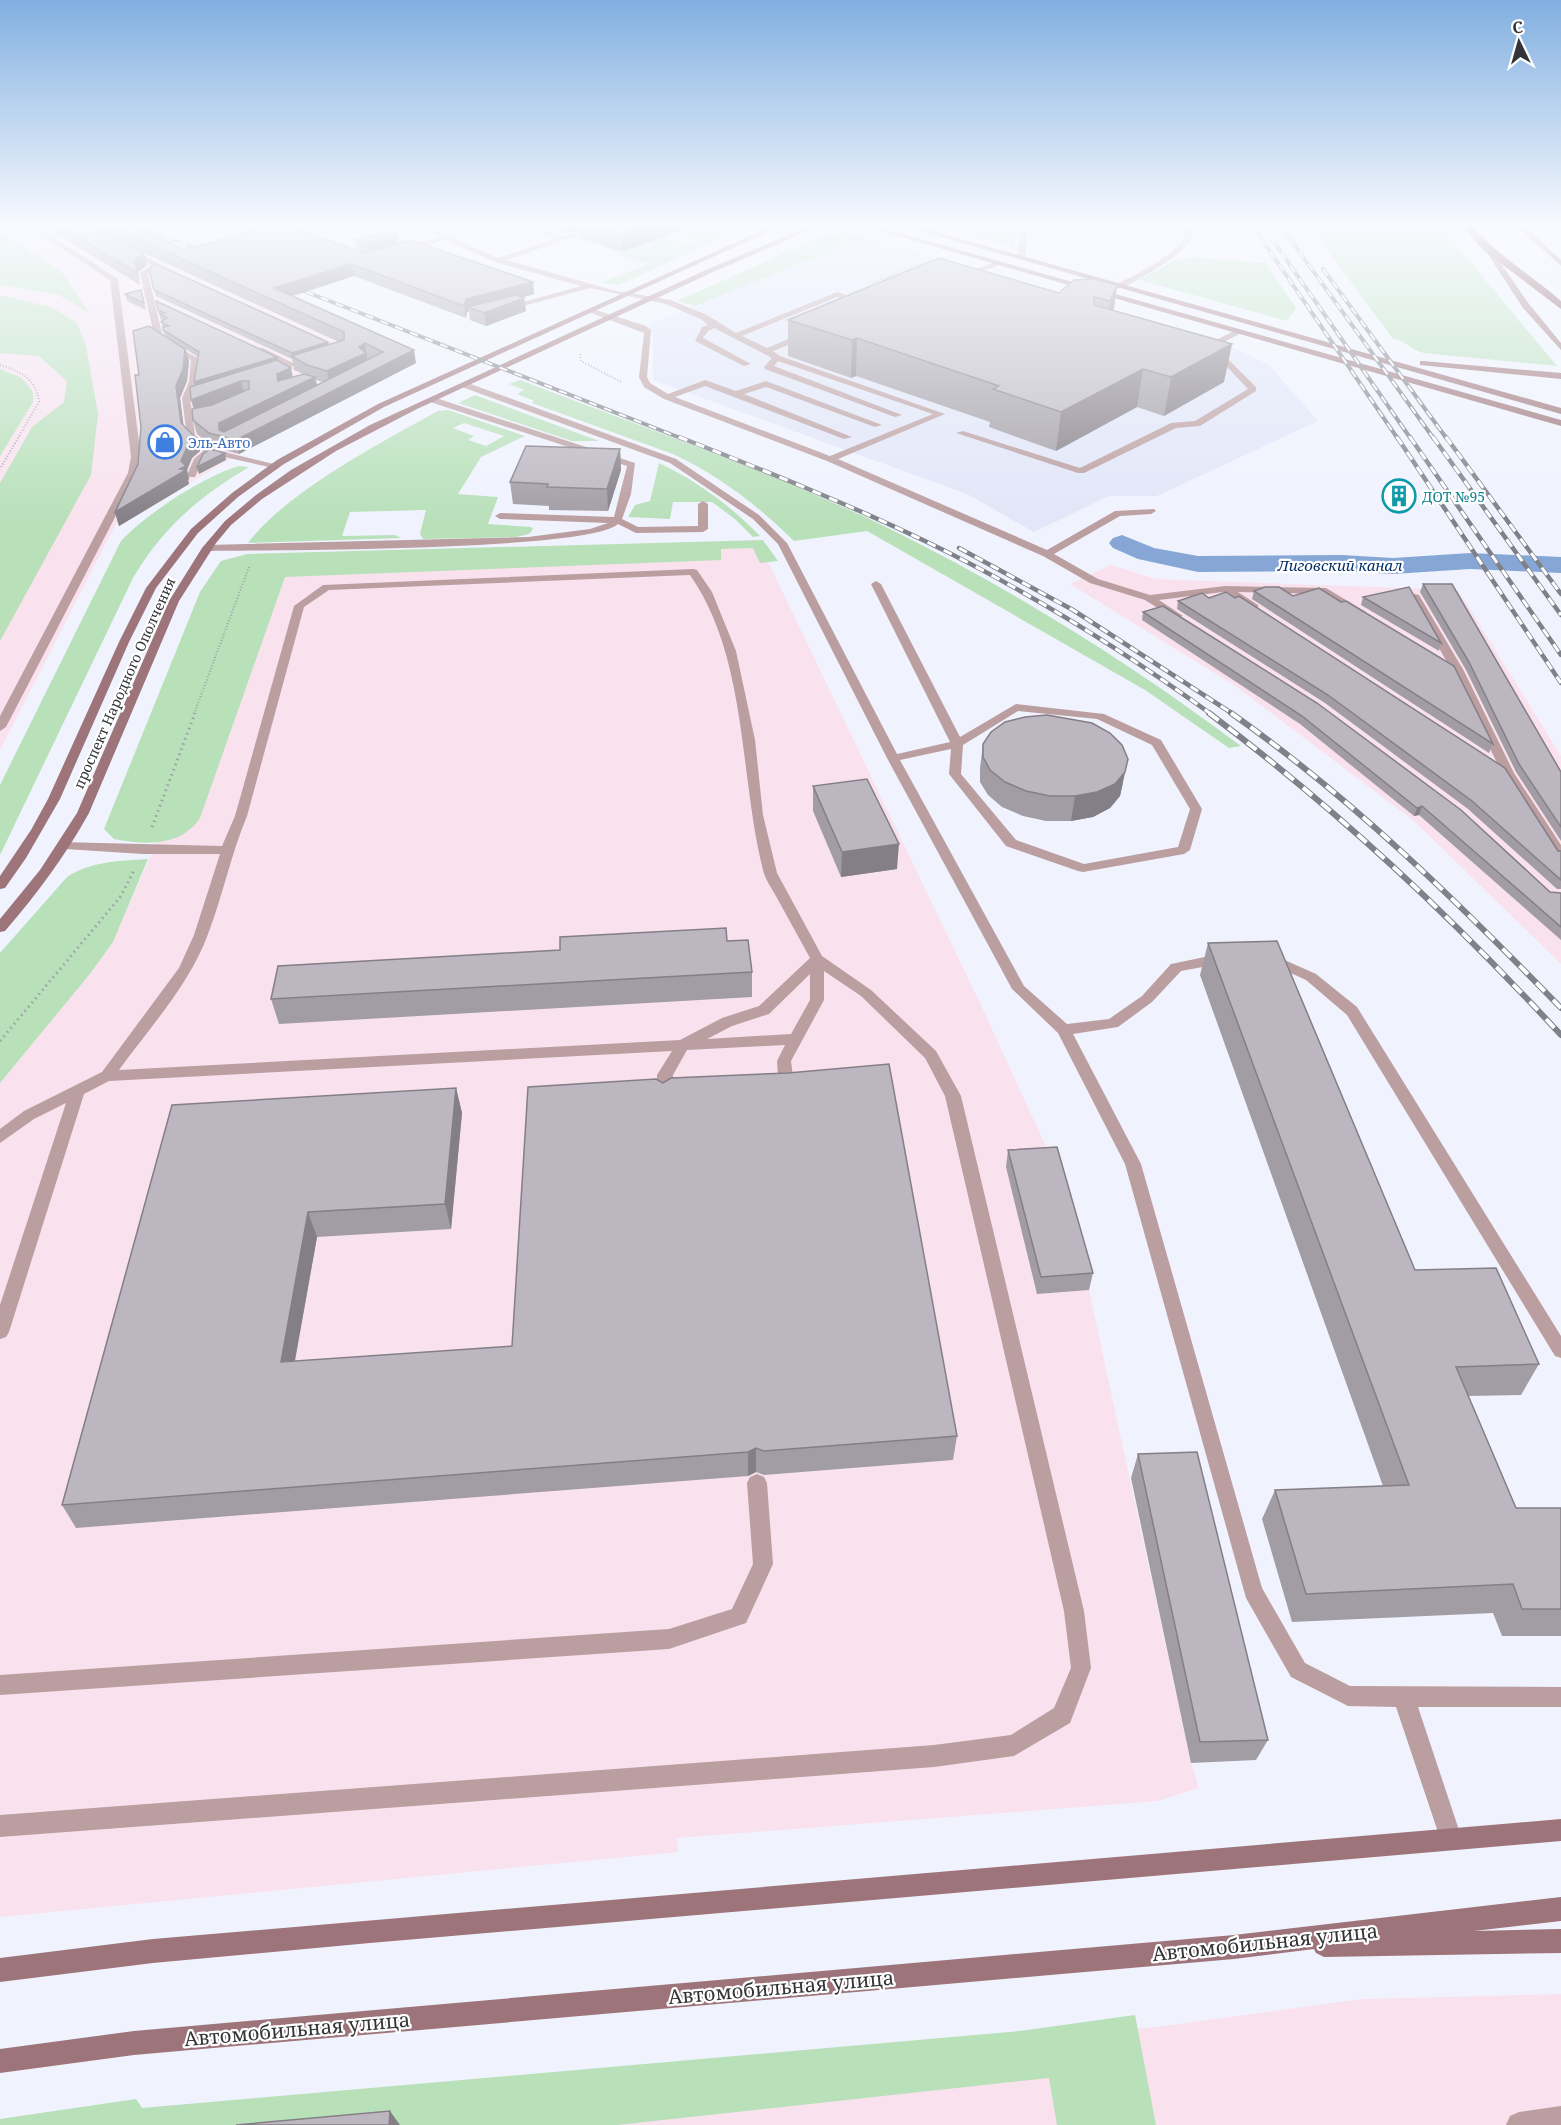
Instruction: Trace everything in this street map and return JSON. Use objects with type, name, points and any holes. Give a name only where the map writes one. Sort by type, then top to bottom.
[{"type":"main road","name":"проспект Народного Ополчения","points":[[0,885],[18,863],[39,826],[139,610],[163,568],[193,532],[229,498],[275,467],[378,406],[561,324]]},
{"type":"main road","name":"проспект Народного Ополчения","points":[[0,928],[47,872],[83,813],[174,601],[227,524],[284,480],[373,429],[597,324]]},
{"type":"main road","points":[[1206,324],[1561,423]]},
{"type":"main road","points":[[1258,324],[1561,411]]},
{"type":"main road","points":[[1541,324],[1561,348]]},
{"type":"main road","points":[[1387,360],[1561,376]]},
{"type":"main road","points":[[0,1970],[153,1952],[1561,1830]]},
{"type":"main road","name":"Автомобильная улица","points":[[0,2061],[134,2043],[1234,1947],[1561,1909]]},
{"type":"main road","points":[[1234,1947],[1561,1941]]},
{"type":"lane","points":[[0,727],[133,473],[136,457],[120,324]]},
{"type":"lane","points":[[156,324],[159,339],[195,359],[193,382],[186,398],[191,436],[209,451],[275,467]]},
{"type":"lane","points":[[632,324],[648,332],[643,377],[647,385],[667,397],[830,459],[1047,554],[1094,581],[1149,598],[1189,624]]},
{"type":"lane","points":[[735,336],[764,324]]},
{"type":"lane","points":[[747,364],[698,339],[705,328],[714,325],[777,358],[941,414],[830,459]]},
{"type":"lane","points":[[767,351],[820,329]]},
{"type":"lane","points":[[1197,357],[1214,349],[1217,342],[1237,333]]},
{"type":"lane","points":[[250,345],[292,369],[303,362]]},
{"type":"lane","points":[[960,433],[1081,471],[1174,425],[1197,424],[1253,389],[1214,349]]},
{"type":"lane","points":[[777,358],[768,367],[898,415]]},
{"type":"lane","points":[[667,397],[705,383],[847,437]]},
{"type":"lane","points":[[736,393],[766,384],[878,425]]},
{"type":"lane","points":[[465,385],[674,461],[756,518],[782,543],[893,758],[1019,989],[1064,1030],[1133,1164],[1253,1591],[1298,1670],[1348,1696],[1404,1698],[1561,1696]]},
{"type":"lane","points":[[186,398],[197,394]]},
{"type":"lane","points":[[208,549],[528,540],[544,536],[606,531],[617,520],[632,465],[433,400]]},
{"type":"lane","points":[[189,419],[200,417]]},
{"type":"lane","points":[[192,475],[199,459],[209,451]]},
{"type":"lane","points":[[500,516],[617,520],[636,530],[703,529],[703,504]]},
{"type":"lane","points":[[1047,554],[1118,513],[1151,511]]},
{"type":"lane","points":[[0,1826],[934,1756],[1014,1745],[1062,1715],[1081,1668],[1074,1611],[953,1096],[931,1054],[866,993],[817,959],[770,873],[757,814],[749,740],[730,651],[707,592],[693,572],[327,587],[298,609],[241,816],[201,935],[185,969],[107,1076]]},
{"type":"lane","points":[[876,584],[957,744],[955,774],[1011,843],[1083,868],[1184,850],[1196,809],[1157,743],[1100,716],[1016,707],[957,744],[893,758]]},
{"type":"lane","points":[[1149,598],[1225,589],[1326,591],[1366,615]]},
{"type":"lane","points":[[1225,589],[1264,614]]},
{"type":"lane","points":[[1414,595],[1458,671],[1508,773],[1561,855]]},
{"type":"lane","points":[[1438,658],[1458,671]]},
{"type":"lane","points":[[1488,760],[1508,773]]},
{"type":"lane","points":[[65,845],[143,850],[228,850]]},
{"type":"lane","points":[[1064,1030],[1113,1023],[1147,999],[1176,967],[1244,958],[1271,958],[1311,977],[1352,1011],[1561,1351]]},
{"type":"lane","points":[[787,1091],[784,1061],[817,1000],[817,959]]},
{"type":"lane","points":[[665,1100],[665,1075],[683,1045],[727,1022],[764,1010],[817,959]]},
{"type":"lane","points":[[0,1137],[29,1115],[107,1076],[796,1039]]},
{"type":"lane","points":[[0,1332],[78,1090]]},
{"type":"lane","points":[[0,1685],[669,1639],[740,1616],[763,1564],[757,1483]]},
{"type":"lane","points":[[1404,1698],[1451,1839]]},
{"type":"lane","points":[[1519,2125],[1561,2119]]},
{"type":"path","points":[[584,348],[580,355],[581,361],[644,392],[667,397]]},
{"type":"path","points":[[0,365],[28,376],[40,391],[39,402],[0,469]]},
{"type":"path","points":[[0,1041],[121,896],[143,850],[246,579],[253,554],[243,549]]},
{"type":"shaded area","points":[[0,324],[333,324],[418,362],[239,454],[146,509],[123,510],[0,750]]},
{"type":"shaded area","points":[[649,324],[1159,324],[1226,344],[1269,365],[1318,421],[1157,496],[1109,496],[1034,532],[967,494],[653,380],[653,338]]},
{"type":"shaded area","points":[[759,543],[980,1003],[1054,1164],[1089,1290],[1191,1763],[1199,1788],[1158,1801],[677,1838],[678,1852],[0,1917],[0,1083],[89,975],[113,942],[153,850],[259,562]]},
{"type":"shaded area","points":[[1111,565],[1156,579],[1458,590],[1561,756],[1561,964],[1414,821],[1234,685],[1070,584]]},
{"type":"shaded area","points":[[1561,1994],[1561,2125],[193,2125],[1163,2026],[1361,1999]]},
{"type":"green space","points":[[0,324],[77,324],[86,346],[98,414],[91,475],[0,641],[0,483],[32,427],[64,402],[67,381],[39,356],[0,353]]},
{"type":"green space","points":[[1382,324],[1522,324],[1557,366],[1424,353],[1393,339]]},
{"type":"green space","points":[[0,369],[22,378],[33,392],[33,402],[0,456]]},
{"type":"green space","points":[[520,380],[704,450],[841,506],[886,527],[979,576],[1069,628],[1156,685],[1241,746],[1229,748],[1145,690],[867,531],[794,541],[752,504],[706,471],[673,454],[532,403],[534,401],[517,394],[524,390],[509,384]]},
{"type":"green space","points":[[475,395],[599,441],[572,441],[458,403]]},
{"type":"green space","points":[[448,410],[525,436],[481,457],[458,494],[498,497],[488,524],[531,527],[533,529],[529,534],[516,537],[423,539],[420,534],[426,510],[350,512],[342,536],[395,535],[401,538],[248,543],[265,524],[310,487],[363,453],[438,411]],"holes":[[[464,423],[504,436],[486,446],[468,440],[474,436],[453,428]]]},
{"type":"green space","points":[[659,463],[713,495],[760,536],[753,537],[735,519],[712,502],[673,502],[670,519],[628,517],[635,505],[650,501]]},
{"type":"green space","points":[[239,466],[249,467],[198,502],[170,528],[133,578],[0,855],[0,785],[121,541],[145,519],[176,497],[209,478]]},
{"type":"green space","points":[[763,540],[778,561],[760,563],[753,548],[721,549],[721,560],[285,577],[200,818],[183,834],[161,842],[114,839],[104,829],[200,592],[221,561],[247,554]]},
{"type":"green space","points":[[148,859],[113,942],[89,975],[0,1083],[0,953],[67,877],[96,865]]},
{"type":"green space","points":[[1135,2015],[1156,2125],[1057,2125],[1049,2078],[617,2125],[0,2125],[0,2119],[136,2099],[142,2108],[1020,2031]]},
{"type":"building","points":[[165,324],[206,324],[277,357],[194,382],[199,352],[163,330],[163,327],[169,326]]},
{"type":"building","points":[[229,324],[289,324],[328,342],[292,353]]},
{"type":"building","points":[[327,324],[356,324],[414,350],[236,440],[209,433],[193,420],[192,409],[212,405],[249,389],[249,381],[241,381],[191,400],[190,387],[277,360],[291,368],[277,374],[278,381],[304,374],[315,377],[219,423],[219,430],[224,432],[383,352],[365,343],[359,347],[366,353],[327,371],[307,365],[291,356],[344,340],[344,332]]},
{"type":"building","points":[[801,324],[1162,324],[1232,344],[1171,377],[1143,369],[1061,412],[993,389],[999,386],[857,338],[852,340]]},
{"type":"building","points":[[149,326],[185,349],[183,369],[176,386],[181,423],[196,438],[188,445],[181,461],[186,466],[180,469],[186,470],[115,512],[138,464],[141,427],[135,375],[139,375],[133,331]]},
{"type":"building","points":[[526,446],[620,449],[607,489],[547,487],[548,484],[510,482]]},
{"type":"building","points":[[210,449],[225,453],[197,467],[203,454]]},
{"type":"building","points":[[1423,584],[1452,584],[1561,772],[1561,827],[1519,764],[1469,662]]},
{"type":"building","points":[[1265,587],[1279,587],[1293,596],[1319,588],[1341,602],[1346,601],[1454,666],[1493,744],[1254,591]]},
{"type":"building","points":[[1409,587],[1441,643],[1363,597]]},
{"type":"building","points":[[1226,592],[1235,598],[1239,596],[1505,768],[1558,851],[1561,851],[1561,880],[1472,801],[1328,695],[1178,601],[1202,593],[1209,598]]},
{"type":"building","points":[[1163,606],[1317,703],[1461,810],[1550,892],[1561,893],[1561,927],[1422,806],[1417,808],[1302,716],[1143,612]]},
{"type":"building","points":[[1047,715],[1092,723],[1110,733],[1122,745],[1128,759],[1125,772],[1115,784],[1097,792],[1075,796],[1050,796],[1026,791],[1005,782],[990,770],[983,757],[983,744],[991,732],[1005,722]]},
{"type":"building","points":[[867,779],[899,844],[842,852],[813,786]]},
{"type":"building","points":[[726,928],[727,941],[748,940],[752,972],[271,999],[278,966],[560,950],[560,937]]},
{"type":"building","points":[[1277,941],[1415,1270],[1496,1268],[1539,1364],[1456,1367],[1516,1508],[1561,1508],[1561,1609],[1522,1609],[1513,1584],[1306,1594],[1275,1490],[1409,1485],[1208,943]]},
{"type":"building","points":[[889,1064],[957,1436],[764,1451],[756,1448],[748,1452],[62,1505],[172,1105],[456,1088],[445,1204],[308,1212],[281,1362],[512,1346],[528,1087],[656,1079],[663,1083],[671,1078],[788,1073]]},
{"type":"building","points":[[1057,1147],[1093,1273],[1041,1277],[1008,1150]]},
{"type":"building","points":[[1197,1452],[1268,1740],[1200,1742],[1138,1454]]},
{"type":"building","points":[[390,2111],[389,2125],[236,2125]]},
{"type":"waterway","name":"Лиговский канал","points":[[1122,543],[1147,554],[1198,564],[1342,563],[1393,566],[1470,561],[1561,565]]},
{"type":"railway","points":[[389,324],[683,439]]},
{"type":"railway","points":[[1320,324],[1398,439]]},
{"type":"railway","points":[[1331,324],[1411,439]]},
{"type":"railway","points":[[1351,324],[1434,439]]},
{"type":"railway","points":[[1363,324],[1447,439]]},
{"type":"railway","points":[[679,437],[835,500],[964,561],[1037,600],[1143,666],[1211,714]]},
{"type":"railway","points":[[1397,437],[1561,683]]},
{"type":"railway","points":[[1410,437],[1561,655]]},
{"type":"railway","points":[[1433,437],[1561,615]]},
{"type":"railway","points":[[1446,437],[1561,594]]},
{"type":"railway","points":[[959,548],[1073,610],[1233,714]]},
{"type":"railway","points":[[1209,713],[1304,788],[1392,866],[1435,906],[1561,1035]]},
{"type":"railway","points":[[1231,713],[1319,780],[1403,853],[1561,1008]]},
{"type":"place","name":"Эль-Авто","points":[[165,442]]},
{"type":"place","name":"ДОТ №95","points":[[1399,496]]}]
